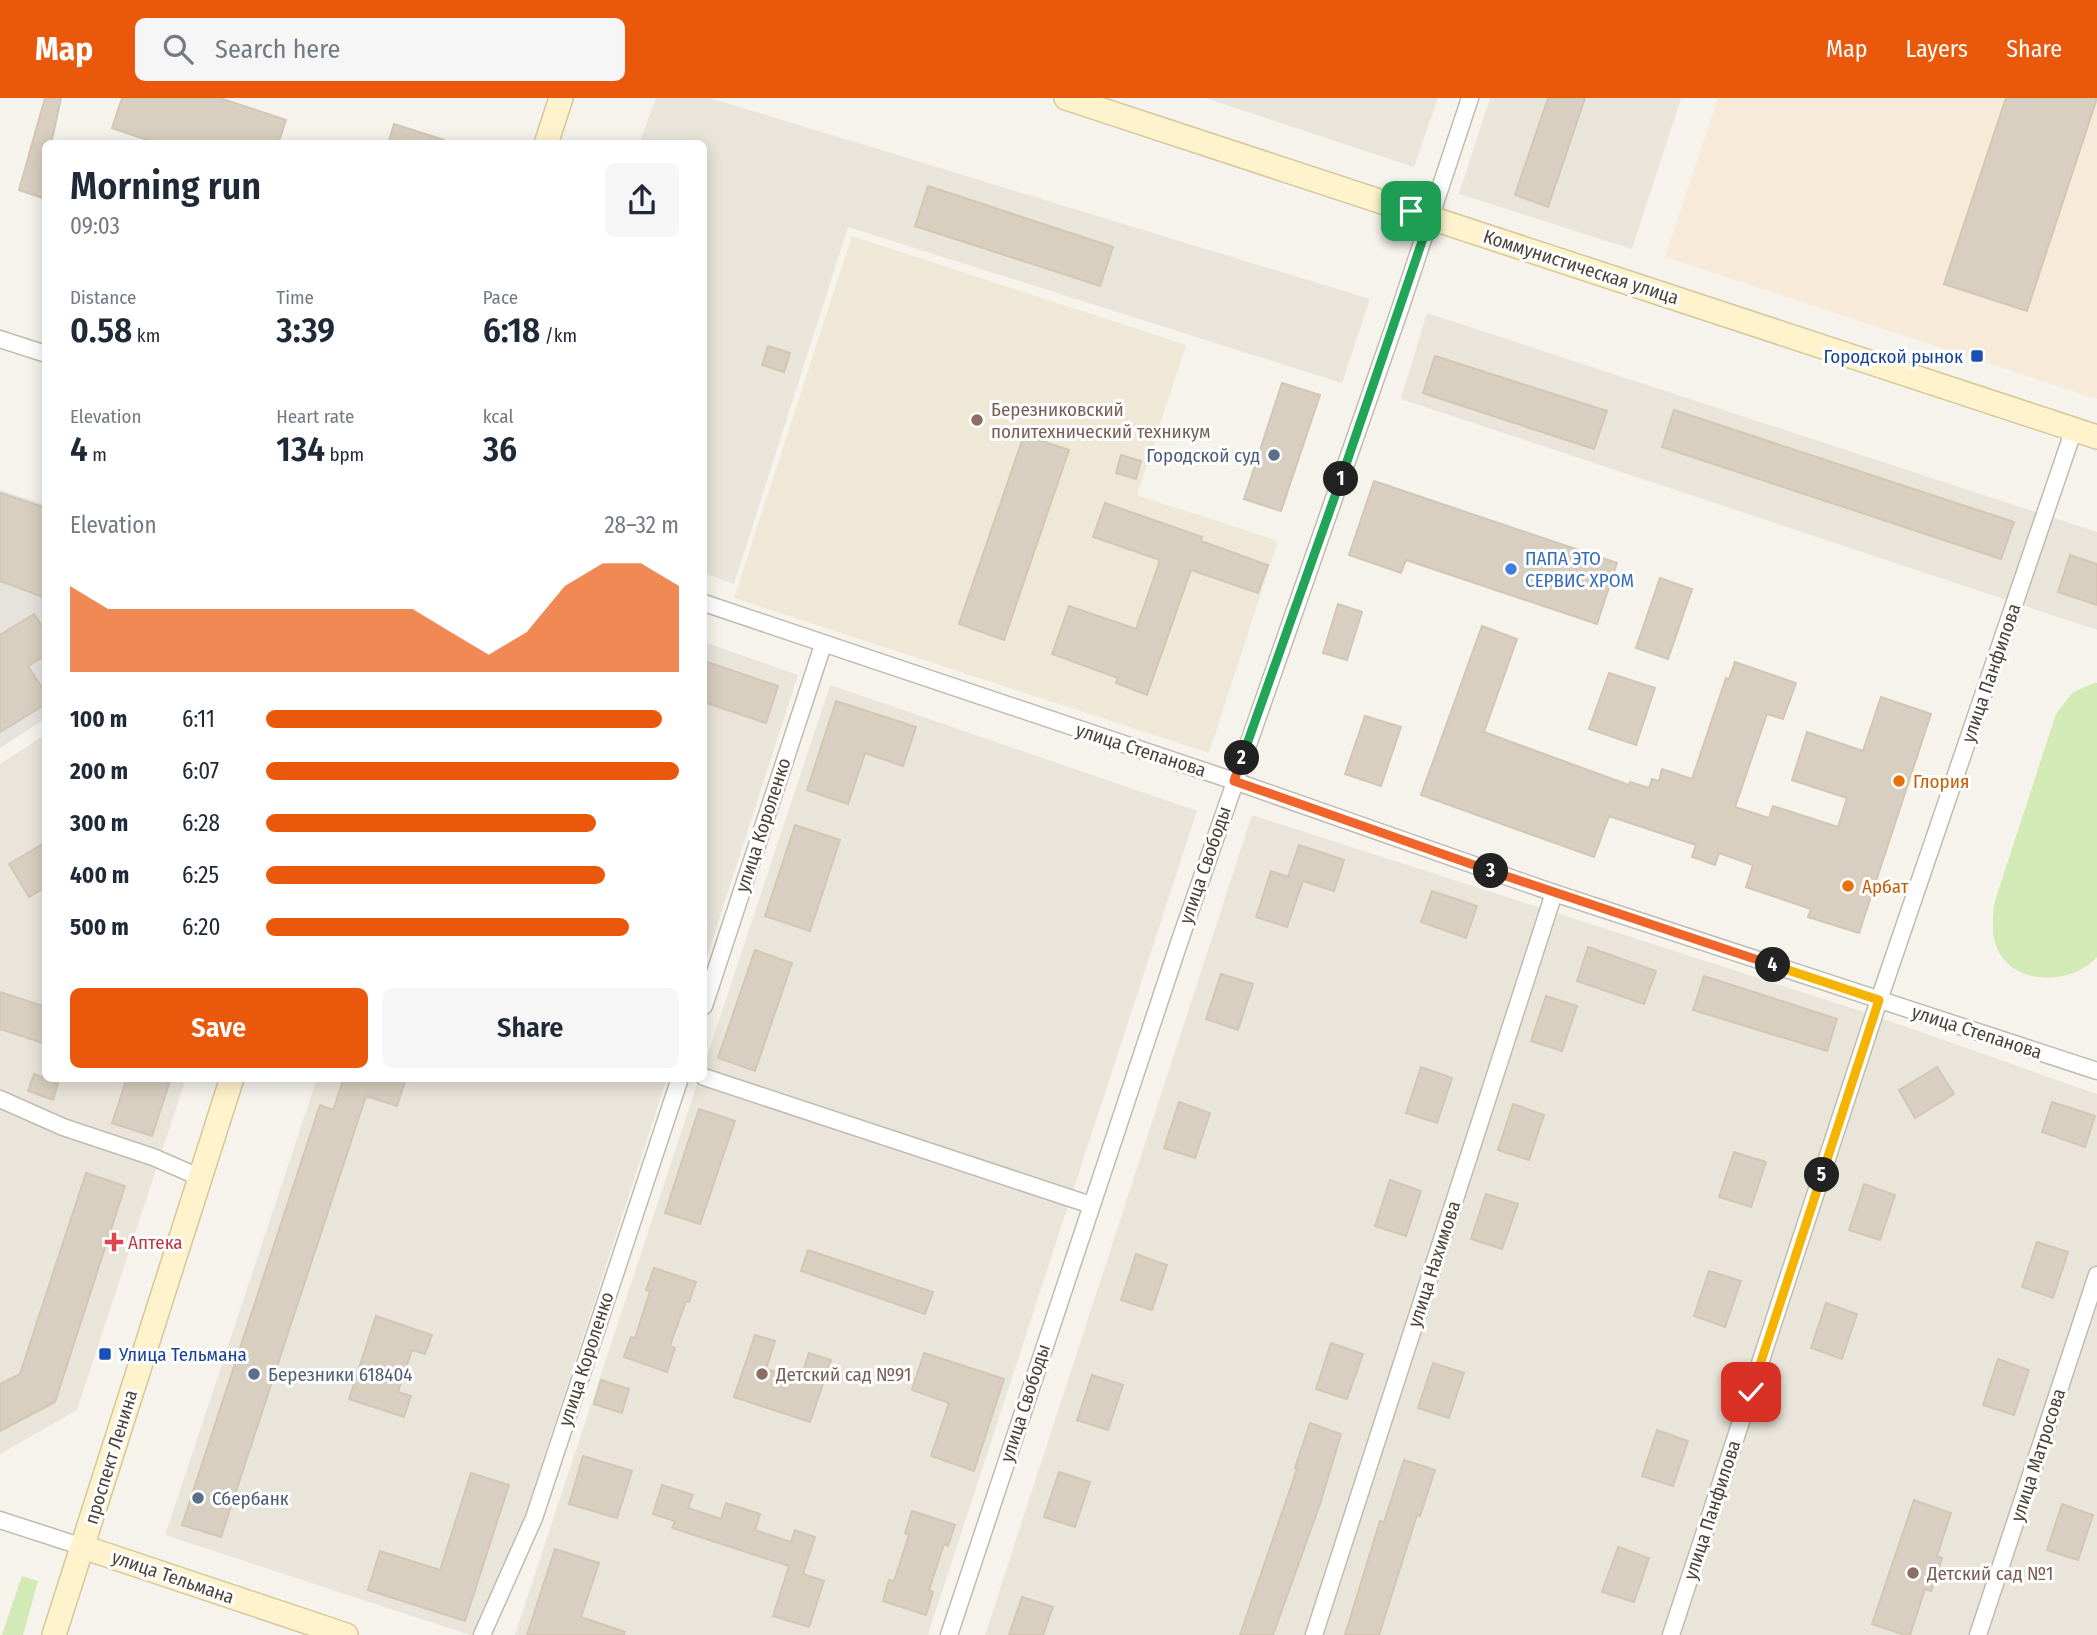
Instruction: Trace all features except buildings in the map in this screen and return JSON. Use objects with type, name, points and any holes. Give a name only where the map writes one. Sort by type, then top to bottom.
[{"type":"main road","points":[[547,140],[561,98]]},
{"type":"main road","name":"Коммунистическая улица","points":[[1066,98],[2097,437]]},
{"type":"main road","name":"проспект Ленина","points":[[54,1635],[231,1082]]},
{"type":"main road","name":"улица Тельмана","points":[[83,1547],[342,1634]]},
{"type":"street","name":"улица Свободы","points":[[949,1635],[1234,781],[1470,98]]},
{"type":"street","points":[[0,339],[42,353]]},
{"type":"street","name":"улица Панфилова","points":[[1671,1635],[1879,1000],[2074,429]]},
{"type":"street","name":"улица Степанова","points":[[707,604],[1234,781],[1554,893],[2097,1071]]},
{"type":"street","name":"улица Короленко","points":[[707,997],[823,645]]},
{"type":"street","name":"улица Нахимова","points":[[1314,1635],[1554,893]]},
{"type":"street","points":[[707,1078],[1091,1205]]},
{"type":"street","name":"улица Короленко","points":[[482,1635],[534,1518],[679,1082]]},
{"type":"street","points":[[0,1099],[63,1127],[153,1157],[199,1177]]},
{"type":"street","name":"улица Матросова","points":[[1978,1635],[2097,1275]]},
{"type":"street","name":"улица Тельмана","points":[[0,1520],[83,1547]]},
{"type":"shaded area","points":[[656,98],[710,98],[1370,299],[1342,383],[848,227],[734,584],[707,574],[707,140],[640,140]]},
{"type":"shaded area","points":[[1205,98],[1438,98],[1414,167]]},
{"type":"shaded area","points":[[1490,98],[1681,98],[1632,249],[1459,194]]},
{"type":"shaded area","name":"Городской рынок","points":[[1718,98],[2097,98],[2097,399],[1665,257]]},
{"type":"shaded area","name":"Березниковский политехнический техникум","points":[[852,236],[1186,345],[1137,495],[1278,541],[1209,753],[734,598]]},
{"type":"shaded area","points":[[1427,313],[2097,532],[2097,630],[1401,399]]},
{"type":"shaded area","points":[[0,490],[42,504],[42,721],[0,748]]},
{"type":"shaded area","points":[[707,643],[798,675],[707,957]]},
{"type":"shaded area","points":[[830,685],[1197,811],[928,1635],[515,1635],[698,1082],[707,1082],[707,1057]]},
{"type":"shaded area","points":[[42,737],[42,1082],[185,1082],[77,1410],[0,1454],[0,764]]},
{"type":"shaded area","points":[[1252,815],[1861,1011],[2097,1094],[2097,1635],[985,1635]]},
{"type":"shaded area","points":[[316,1082],[666,1082],[486,1635],[470,1635],[165,1535]]},
{"type":"green space","points":[[2097,683],[2097,957],[2074,973],[2044,978],[2016,970],[2005,961],[1995,942],[1994,904],[2056,714],[2072,693]]},
{"type":"green space","points":[[22,1576],[38,1581],[23,1635],[2,1635]]},
{"type":"place","name":"Городской рынок","points":[[1977,356]]},
{"type":"place","name":"Березниковский политехнический техникум","points":[[977,420]]},
{"type":"place","name":"Городской суд","points":[[1274,455]]},
{"type":"place","name":"ПАПА ЭТО СЕРВИС ХРОМ","points":[[1511,569]]},
{"type":"place","name":"Глория","points":[[1899,781]]},
{"type":"place","name":"Арбат","points":[[1848,886]]},
{"type":"place","name":"Аптека","points":[[114,1242]]},
{"type":"place","name":"Улица Тельмана","points":[[105,1354]]},
{"type":"place","name":"Березники 618404","points":[[254,1374]]},
{"type":"place","name":"Детский сад №91","points":[[762,1374]]},
{"type":"place","name":"Сбербанк","points":[[198,1498]]},
{"type":"place","name":"Детский сад №1","points":[[1913,1573]]},
{"type":"route","points":[[1411,211],[1430,218],[1234,781],[1554,893],[1879,1000],[1751,1392]]}]
